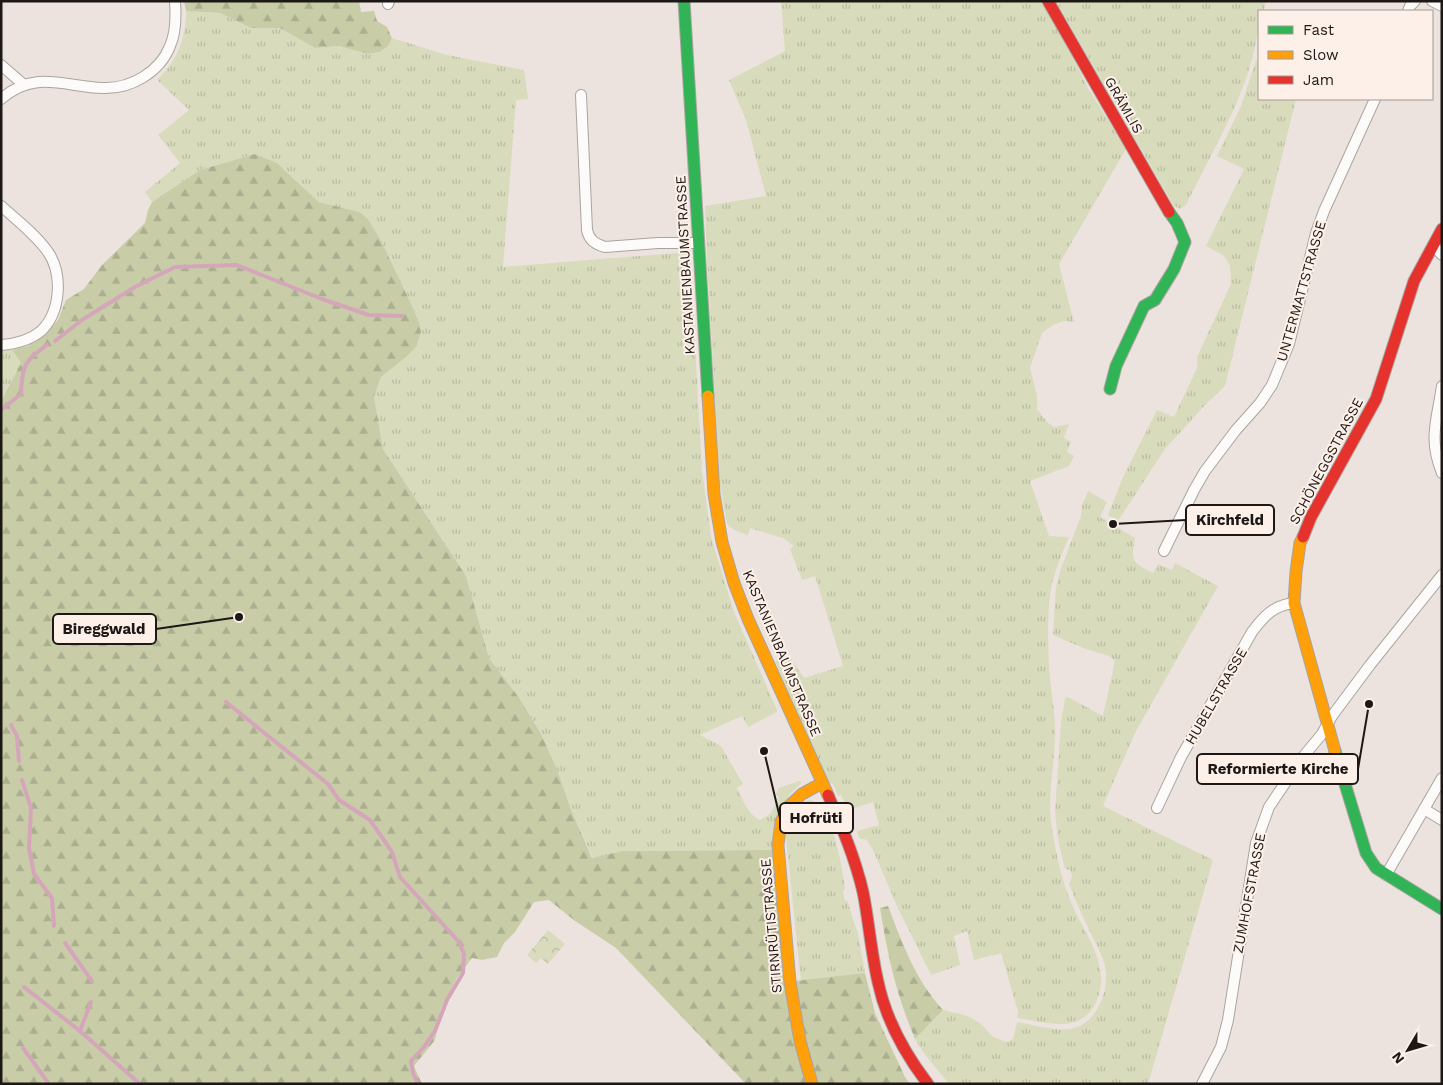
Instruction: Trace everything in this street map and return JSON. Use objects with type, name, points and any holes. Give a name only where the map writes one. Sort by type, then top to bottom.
[{"type":"street","points":[[1,98],[23,84],[43,81],[103,88],[125,86],[136,82],[162,61],[171,46],[176,1]]},
{"type":"street","name":"KASTANIENBAUMSTRASSE","points":[[684,1],[714,494],[722,542],[734,583],[748,619],[846,835],[857,868],[865,903],[880,992],[890,1019],[906,1052],[928,1084]]},
{"type":"street","name":"GRÄMLIS","points":[[1048,1],[1162,202],[1177,223],[1185,242],[1174,269],[1155,300],[1144,306],[1116,366],[1110,389]]},
{"type":"street","points":[[1432,1],[1442,6]]},
{"type":"street","points":[[1,65],[23,84]]},
{"type":"street","points":[[581,95],[587,230],[592,240],[597,244],[605,246],[698,243]]},
{"type":"street","name":"UNTERMATTSTRASSE","points":[[1164,550],[1205,471],[1236,430],[1260,403],[1272,385],[1289,344],[1316,232],[1375,100]]},
{"type":"street","points":[[1,206],[36,237],[49,253],[57,272],[58,292],[54,308],[40,331],[17,344],[1,345]]},
{"type":"street","name":"SCHÖNEGGSTRASSE","points":[[1442,229],[1414,281],[1376,399],[1311,517],[1300,543],[1294,603],[1366,853],[1376,868],[1442,909]]},
{"type":"street","points":[[1434,246],[1442,255]]},
{"type":"street","points":[[1442,386],[1433,431],[1436,457],[1442,473]]},
{"type":"street","name":"ZUMHOFSTRASSE","points":[[1202,1084],[1221,1047],[1228,1020],[1256,843],[1269,807],[1302,758],[1328,725],[1332,716],[1370,665],[1442,575]]},
{"type":"street","name":"HUBELSTRASSE","points":[[1157,808],[1181,757],[1252,632],[1263,617],[1270,612],[1279,606],[1294,603]]},
{"type":"street","points":[[1386,875],[1442,778]]},
{"type":"street","name":"STIRNRÜTISTRASSE","points":[[812,1084],[800,1041],[790,982],[778,845],[779,831],[784,814],[791,802],[800,793],[822,783]]},
{"type":"street","points":[[1424,809],[1442,820]]},
{"type":"green space","points":[[184,1],[359,1],[361,12],[374,11],[377,21],[387,27],[392,38],[388,46],[380,52],[368,54],[339,46],[315,48],[280,28],[251,28],[220,13],[186,11]]},
{"type":"green space","points":[[781,1],[1045,1],[1088,88],[1126,149],[1059,264],[1074,322],[1064,321],[1053,325],[1042,333],[1030,368],[1037,395],[1037,409],[1047,422],[1054,427],[1069,424],[1064,438],[1071,442],[1067,452],[1074,456],[1069,466],[1030,481],[1049,536],[1069,537],[1053,580],[1048,615],[1049,667],[1055,730],[1050,794],[1051,817],[1057,856],[1064,884],[1094,949],[1101,974],[1101,987],[1097,1000],[1082,1019],[1073,1023],[1052,1024],[1017,1018],[1018,1012],[1001,953],[974,960],[967,931],[954,936],[960,965],[931,975],[896,904],[874,852],[867,840],[859,838],[857,831],[879,825],[873,802],[848,810],[841,795],[838,796],[833,784],[829,783],[775,661],[789,656],[804,678],[843,666],[815,576],[802,580],[790,549],[794,546],[783,538],[750,528],[748,535],[734,530],[727,523],[720,484],[705,206],[766,196],[746,120],[729,80],[785,51]]},
{"type":"green space","points":[[1056,1],[1266,1],[1264,10],[1258,10],[1257,36],[1252,61],[1233,111],[1186,205],[1180,209],[1174,206]]},
{"type":"green space","points":[[186,11],[220,13],[251,28],[280,28],[315,48],[339,46],[368,54],[380,52],[388,46],[392,38],[447,55],[524,70],[528,99],[516,100],[503,267],[690,252],[702,471],[711,537],[734,612],[777,710],[777,712],[748,727],[742,716],[700,735],[721,746],[743,784],[737,788],[744,802],[752,815],[760,820],[770,814],[779,798],[776,794],[779,788],[799,781],[802,782],[789,795],[774,850],[622,851],[593,858],[541,734],[520,699],[489,658],[466,576],[383,449],[374,398],[381,377],[405,358],[368,219],[360,212],[319,202],[284,169],[255,154],[200,170],[152,202],[145,192],[180,163],[158,135],[189,110],[157,80],[170,65],[179,49],[186,21]]},
{"type":"green space","points":[[1256,60],[1258,61],[1258,100],[1296,100],[1225,386],[1165,449],[1118,521],[1108,515],[1123,477],[1157,410],[1174,417],[1197,368],[1197,357],[1231,284],[1230,266],[1224,256],[1206,246],[1244,169],[1217,156],[1241,106]]},
{"type":"green space","points":[[255,154],[277,163],[319,202],[360,212],[368,219],[381,241],[412,306],[421,332],[416,347],[381,377],[374,397],[383,449],[466,576],[489,658],[520,699],[541,734],[592,858],[622,851],[774,850],[787,982],[865,973],[875,1013],[910,1084],[746,1084],[616,948],[575,921],[549,900],[534,902],[515,932],[504,943],[497,957],[482,960],[472,958],[457,978],[441,1009],[435,1040],[414,1066],[422,1084],[1,1084],[1,401],[21,363],[12,350],[28,346],[49,330],[58,320],[66,300],[84,289],[102,265],[145,223],[152,202],[200,170]]},
{"type":"green space","points":[[12,350],[21,363],[1,401],[1,351]]},
{"type":"green space","points":[[1088,491],[1107,502],[1100,517],[1135,538],[1133,556],[1140,566],[1153,573],[1158,564],[1172,570],[1175,563],[1218,586],[1135,733],[1103,806],[1213,860],[1148,1084],[949,1084],[915,1039],[943,1010],[974,1019],[992,1036],[1007,1042],[1013,1039],[1017,1022],[1057,1029],[1070,1029],[1079,1026],[1095,1013],[1102,1000],[1106,977],[1104,964],[1069,884],[1072,877],[1070,870],[1065,869],[1058,839],[1055,812],[1061,722],[1065,698],[1068,697],[1103,716],[1115,661],[1109,656],[1083,648],[1053,635],[1056,587]]},
{"type":"green space","points":[[810,800],[818,804],[824,813],[835,838],[844,879],[845,888],[843,893],[845,900],[848,902],[858,933],[865,973],[801,982],[786,838],[790,820],[796,809],[804,802]]},
{"type":"green space","points":[[888,906],[917,974],[943,1010],[915,1039],[893,975],[886,943],[880,908]]},
{"type":"green space","points":[[548,930],[565,944],[548,964],[541,958],[536,963],[527,955]]},
{"type":"waterway","points":[[55,341],[82,320],[135,287],[175,267],[237,265],[322,299],[369,315],[402,316]]},
{"type":"waterway","points":[[1,410],[21,394],[22,377],[26,365],[33,356],[47,345]]},
{"type":"waterway","points":[[226,702],[328,784],[339,800],[370,820],[392,852],[400,877],[459,942],[464,954],[463,973],[447,1000],[435,1031],[411,1061],[413,1073],[418,1084]]},
{"type":"waterway","points":[[11,725],[17,736],[19,761]]},
{"type":"waterway","points":[[22,780],[31,808],[29,848],[34,874],[52,898],[54,926]]},
{"type":"waterway","points":[[65,943],[92,981]]},
{"type":"waterway","points":[[24,987],[80,1031],[140,1084]]},
{"type":"waterway","points":[[80,1031],[91,1002]]},
{"type":"waterway","points":[[23,1048],[49,1084]]},
{"type":"traffic: fast","points":[[684,1],[708,396]]},
{"type":"traffic: fast","points":[[1110,389],[1116,366],[1144,306],[1155,300],[1174,269],[1185,242],[1177,223],[1169,212]]},
{"type":"traffic: fast","points":[[1335,751],[1366,853],[1376,868],[1442,909]]},
{"type":"traffic: slow","points":[[708,396],[714,494],[722,542],[734,583],[748,619],[828,795]]},
{"type":"traffic: slow","points":[[1303,537],[1300,543],[1296,572],[1294,603],[1335,751]]},
{"type":"traffic: slow","points":[[812,1084],[800,1041],[790,982],[778,845],[781,822],[789,806],[802,794],[822,783]]},
{"type":"traffic: jam","points":[[1048,1],[1169,212]]},
{"type":"traffic: jam","points":[[1303,537],[1311,517],[1376,399],[1414,281],[1442,229]]},
{"type":"traffic: jam","points":[[828,795],[848,843],[860,879],[876,971],[886,1010],[904,1049],[928,1084]]},
{"type":"place","name":"Kirchfeld","points":[[1113,524]]},
{"type":"place","name":"Bireggwald","points":[[239,617]]},
{"type":"place","name":"Reformierte Kirche","points":[[1369,704]]},
{"type":"place","name":"Hofrüti","points":[[764,751]]}]
